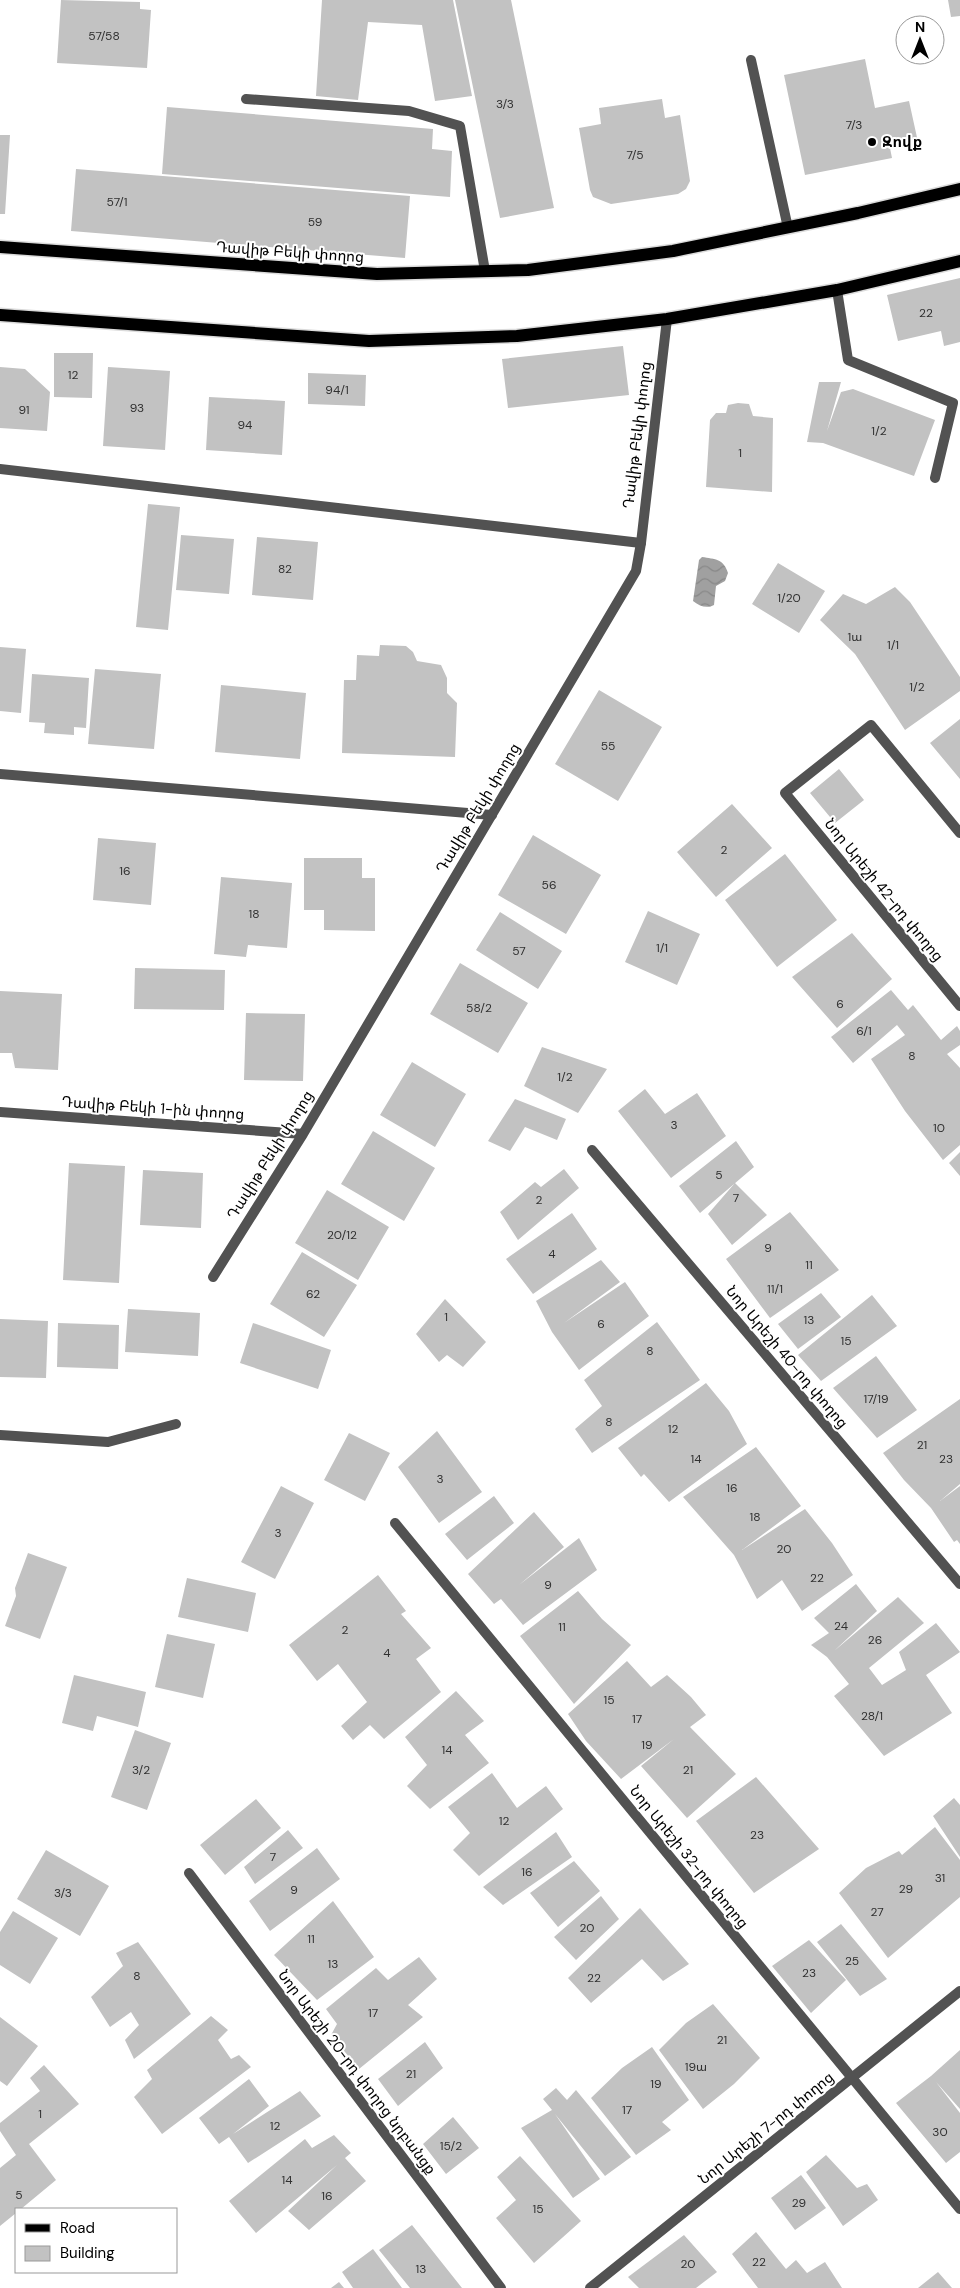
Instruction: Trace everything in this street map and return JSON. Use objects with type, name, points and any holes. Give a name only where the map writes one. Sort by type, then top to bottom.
[{"type":"main road","name":"Դավիթ Բեկի փողոց","points":[[0,247],[377,274],[528,270],[673,251],[788,228],[960,189]]},
{"type":"main road","points":[[0,315],[370,341],[517,336],[667,319],[837,290],[960,261]]},
{"type":"street","points":[[751,60],[788,228]]},
{"type":"street","points":[[246,99],[409,111],[460,126],[485,271]]},
{"type":"street","points":[[837,290],[848,360],[953,403],[935,478]]},
{"type":"street","name":"Դավիթ Բեկի փողոց","points":[[212,1277],[303,1134],[636,571],[641,543],[667,319]]},
{"type":"street","points":[[0,469],[641,543]]},
{"type":"street","name":"Նոր Արեշի 42-րդ փողոց","points":[[960,833],[871,725],[785,793],[960,1006]]},
{"type":"street","points":[[0,774],[492,816]]},
{"type":"street","name":"Դավիթ Բեկի 1-ին փողոց","points":[[0,1112],[303,1134]]},
{"type":"street","name":"Նոր Արեշի 40-րդ փողոց","points":[[592,1150],[960,1584]]},
{"type":"street","points":[[0,1435],[108,1442],[176,1424]]},
{"type":"street","name":"Նոր Արեշի 32-րդ փողոց","points":[[395,1523],[960,2209]]},
{"type":"street","name":"Նոր Արեշի 20-րդ փողոց նրբանցք","points":[[189,1873],[501,2288]]},
{"type":"street","name":"Նոր Արեշի 7-րդ փողոց","points":[[590,2288],[960,1991]]},
{"type":"water","points":[[702,557],[721,562],[728,573],[725,581],[716,586],[714,605],[709,607],[700,606],[693,601],[699,560]]},
{"type":"building","points":[[61,0],[140,2],[140,9],[151,10],[147,68],[57,63]]},
{"type":"building","points":[[322,0],[453,0],[472,96],[435,101],[422,25],[368,22],[358,100],[316,96]]},
{"type":"building","points":[[455,0],[511,0],[554,208],[500,218]]},
{"type":"building","points":[[948,0],[960,0],[960,16],[951,17]]},
{"type":"building","points":[[865,59],[875,108],[909,101],[918,142],[890,148],[892,158],[805,175],[784,75]]},
{"type":"building","points":[[662,99],[665,118],[680,115],[690,181],[686,189],[678,194],[611,204],[593,197],[590,190],[579,128],[601,124],[599,108]]},
{"type":"building","points":[[167,107],[433,129],[432,149],[452,151],[450,197],[162,174]]},
{"type":"building","points":[[0,135],[10,135],[5,214],[0,214]]},
{"type":"building","points":[[76,169],[410,196],[405,258],[71,231]]},
{"type":"building","points":[[960,278],[960,342],[944,346],[941,331],[898,341],[887,295]]},
{"type":"building","points":[[623,346],[629,395],[508,408],[502,359]]},
{"type":"building","points":[[54,353],[93,353],[92,398],[54,397]]},
{"type":"building","points":[[0,367],[25,369],[50,392],[47,431],[0,428]]},
{"type":"building","points":[[108,367],[170,371],[165,450],[103,446]]},
{"type":"building","points":[[308,373],[366,375],[365,406],[308,404]]},
{"type":"building","points":[[819,382],[841,382],[827,431],[841,392],[853,389],[935,420],[914,476],[823,443],[807,442]]},
{"type":"building","points":[[209,397],[285,401],[282,455],[206,450]]},
{"type":"building","points":[[738,403],[749,404],[753,416],[773,418],[772,492],[706,487],[710,420],[716,413],[726,413],[728,405]]},
{"type":"building","points":[[148,504],[180,507],[168,630],[136,627]]},
{"type":"building","points":[[181,535],[234,539],[229,594],[176,590]]},
{"type":"building","points":[[257,537],[318,542],[313,600],[252,595]]},
{"type":"building","points":[[778,563],[825,591],[799,633],[752,604]]},
{"type":"building","points":[[895,587],[910,602],[960,677],[960,691],[905,730],[855,654],[820,620],[843,594],[866,604]]},
{"type":"building","points":[[380,645],[406,646],[413,652],[417,661],[441,665],[447,678],[447,693],[457,703],[455,757],[342,753],[344,680],[356,680],[357,655],[379,656]]},
{"type":"building","points":[[0,647],[26,649],[21,713],[0,711]]},
{"type":"building","points":[[95,669],[161,674],[154,749],[88,744]]},
{"type":"building","points":[[32,674],[89,678],[86,728],[74,727],[74,735],[44,733],[45,723],[29,722]]},
{"type":"building","points":[[221,685],[306,693],[300,759],[215,752]]},
{"type":"building","points":[[599,690],[662,727],[618,801],[555,764]]},
{"type":"building","points":[[960,719],[960,779],[930,743]]},
{"type":"building","points":[[839,769],[864,800],[835,823],[810,793]]},
{"type":"building","points":[[732,804],[772,848],[716,897],[677,852]]},
{"type":"building","points":[[533,835],[601,875],[566,934],[498,895]]},
{"type":"building","points":[[98,838],[156,843],[151,905],[93,900]]},
{"type":"building","points":[[785,854],[837,920],[777,967],[725,900]]},
{"type":"building","points":[[304,858],[362,858],[362,878],[375,878],[375,931],[324,930],[324,910],[304,910]]},
{"type":"building","points":[[221,877],[292,883],[287,948],[248,945],[246,957],[214,954]]},
{"type":"building","points":[[648,911],[700,934],[677,985],[625,962]]},
{"type":"building","points":[[500,912],[562,951],[538,989],[476,950]]},
{"type":"building","points":[[852,933],[892,979],[837,1028],[792,977]]},
{"type":"building","points":[[460,963],[528,1003],[498,1053],[430,1014]]},
{"type":"building","points":[[135,968],[225,970],[224,1010],[134,1009]]},
{"type":"building","points":[[891,990],[908,1010],[913,1005],[941,1040],[957,1026],[960,1031],[960,1045],[947,1054],[960,1068],[960,1145],[943,1160],[905,1111],[871,1059],[905,1035],[897,1025],[853,1063],[831,1037]]},
{"type":"building","points":[[0,991],[62,994],[58,1070],[15,1068],[12,1053],[0,1053]]},
{"type":"building","points":[[246,1013],[305,1014],[303,1081],[244,1080]]},
{"type":"building","points":[[542,1047],[607,1069],[578,1113],[524,1086]]},
{"type":"building","points":[[412,1062],[466,1094],[435,1147],[380,1115]]},
{"type":"building","points":[[645,1089],[665,1114],[697,1093],[726,1136],[671,1178],[618,1111]]},
{"type":"building","points":[[515,1099],[566,1119],[557,1140],[525,1127],[510,1151],[488,1141]]},
{"type":"building","points":[[373,1131],[435,1168],[404,1221],[341,1184]]},
{"type":"building","points":[[736,1141],[754,1167],[700,1213],[679,1186]]},
{"type":"building","points":[[960,1152],[960,1176],[949,1163]]},
{"type":"building","points":[[69,1163],[125,1166],[119,1283],[63,1280]]},
{"type":"building","points":[[564,1169],[579,1188],[518,1240],[500,1212],[535,1182],[541,1187]]},
{"type":"building","points":[[143,1170],[203,1173],[201,1228],[140,1225]]},
{"type":"building","points":[[735,1183],[767,1215],[732,1245],[708,1214]]},
{"type":"building","points":[[327,1190],[389,1227],[358,1280],[295,1243]]},
{"type":"building","points":[[790,1212],[839,1270],[770,1318],[726,1259]]},
{"type":"building","points":[[572,1213],[597,1249],[533,1294],[506,1259]]},
{"type":"building","points":[[302,1252],[357,1285],[324,1337],[270,1304]]},
{"type":"building","points":[[601,1260],[620,1282],[564,1323],[625,1282],[649,1316],[579,1370],[552,1332],[536,1301]]},
{"type":"building","points":[[821,1293],[841,1317],[798,1349],[778,1324]]},
{"type":"building","points":[[872,1295],[897,1326],[821,1381],[798,1355]]},
{"type":"building","points":[[445,1299],[486,1342],[463,1367],[447,1355],[439,1362],[416,1334]]},
{"type":"building","points":[[128,1309],[200,1313],[198,1356],[125,1352]]},
{"type":"building","points":[[0,1319],[48,1321],[46,1378],[0,1377]]},
{"type":"building","points":[[657,1322],[700,1380],[592,1453],[575,1429],[602,1406],[584,1380]]},
{"type":"building","points":[[58,1323],[119,1325],[118,1369],[57,1367]]},
{"type":"building","points":[[253,1323],[331,1350],[318,1389],[240,1363]]},
{"type":"building","points":[[876,1356],[917,1410],[877,1438],[833,1388]]},
{"type":"building","points":[[706,1383],[729,1411],[747,1444],[669,1502],[644,1474],[641,1477],[618,1448]]},
{"type":"building","points":[[960,1399],[960,1484],[940,1501],[960,1486],[960,1544],[957,1540],[954,1542],[931,1508],[904,1480],[883,1453]]},
{"type":"building","points":[[437,1431],[482,1492],[439,1523],[398,1467]]},
{"type":"building","points":[[349,1433],[390,1453],[365,1501],[324,1480]]},
{"type":"building","points":[[756,1447],[801,1506],[742,1550],[805,1509],[832,1543],[853,1575],[802,1611],[782,1580],[757,1599],[734,1555],[683,1497]]},
{"type":"building","points":[[281,1486],[314,1503],[275,1579],[241,1562]]},
{"type":"building","points":[[494,1496],[514,1523],[467,1560],[445,1534]]},
{"type":"building","points":[[534,1512],[564,1547],[519,1585],[579,1538],[597,1570],[523,1625],[501,1599],[494,1604],[468,1574]]},
{"type":"building","points":[[28,1553],[67,1567],[40,1639],[5,1626],[16,1596],[15,1588]]},
{"type":"building","points":[[378,1575],[406,1611],[401,1614],[431,1648],[416,1659],[441,1692],[384,1739],[370,1725],[353,1740],[341,1726],[367,1702],[338,1664],[317,1681],[289,1645]]},
{"type":"building","points":[[187,1578],[256,1593],[248,1632],[178,1617]]},
{"type":"building","points":[[856,1584],[877,1611],[834,1651],[898,1597],[924,1623],[869,1668],[882,1685],[906,1670],[899,1652],[936,1623],[960,1652],[926,1675],[952,1713],[884,1756],[834,1696],[849,1684],[827,1657],[811,1645],[829,1633],[814,1618]]},
{"type":"building","points":[[578,1591],[602,1619],[631,1645],[574,1704],[520,1636]]},
{"type":"building","points":[[167,1634],[215,1644],[203,1698],[155,1687]]},
{"type":"building","points":[[627,1661],[651,1687],[667,1675],[691,1697],[706,1715],[690,1727],[736,1774],[687,1818],[641,1766],[674,1739],[621,1779],[586,1741],[568,1714]]},
{"type":"building","points":[[74,1675],[146,1692],[138,1727],[97,1716],[93,1731],[62,1723]]},
{"type":"building","points":[[456,1691],[484,1721],[465,1735],[489,1763],[430,1809],[407,1786],[427,1765],[405,1737]]},
{"type":"building","points":[[135,1730],[171,1743],[147,1810],[111,1797]]},
{"type":"building","points":[[492,1773],[517,1808],[546,1786],[563,1809],[479,1876],[453,1850],[470,1833],[448,1807]]},
{"type":"building","points":[[756,1777],[819,1849],[754,1893],[696,1821]]},
{"type":"building","points":[[954,1798],[960,1805],[960,1857],[933,1816]]},
{"type":"building","points":[[256,1799],[281,1828],[225,1875],[200,1845]]},
{"type":"building","points":[[935,1827],[960,1860],[960,1897],[888,1958],[839,1893],[866,1868],[899,1851],[902,1855]]},
{"type":"building","points":[[288,1830],[303,1848],[255,1884],[244,1867]]},
{"type":"building","points":[[556,1832],[572,1857],[503,1905],[483,1887]]},
{"type":"building","points":[[317,1848],[340,1879],[270,1931],[249,1901]]},
{"type":"building","points":[[46,1850],[109,1886],[80,1936],[17,1899]]},
{"type":"building","points":[[574,1861],[600,1891],[558,1927],[530,1893]]},
{"type":"building","points":[[601,1896],[619,1919],[576,1960],[554,1937]]},
{"type":"building","points":[[333,1901],[374,1957],[317,2000],[274,1955]]},
{"type":"building","points":[[640,1908],[689,1964],[663,1981],[642,1959],[591,2003],[568,1978]]},
{"type":"building","points":[[13,1911],[58,1938],[30,1984],[0,1965],[0,1932]]},
{"type":"building","points":[[841,1924],[887,1979],[860,1996],[817,1942]]},
{"type":"building","points":[[809,1940],[846,1980],[811,2013],[772,1966]]},
{"type":"building","points":[[138,1942],[191,2014],[134,2059],[125,2040],[139,2025],[131,2012],[110,2027],[91,1997],[123,1966],[116,1953]]},
{"type":"building","points":[[419,1957],[437,1979],[408,2005],[423,2017],[359,2069],[331,2035],[337,2024],[326,2009],[376,1968],[388,1980]]},
{"type":"building","points":[[713,2004],[760,2058],[734,2084],[703,2109],[659,2050],[686,2023]]},
{"type":"building","points":[[211,2016],[228,2030],[218,2040],[231,2059],[239,2055],[251,2067],[162,2134],[134,2097],[152,2079],[147,2070]]},
{"type":"building","points":[[0,2017],[38,2046],[7,2086],[0,2081]]},
{"type":"building","points":[[425,2042],[443,2068],[398,2106],[378,2079]]},
{"type":"building","points":[[652,2047],[689,2100],[662,2122],[671,2130],[636,2155],[591,2098],[622,2068]]},
{"type":"building","points":[[960,2050],[960,2109],[936,2082],[960,2113],[960,2152],[946,2163],[896,2103],[931,2076]]},
{"type":"building","points":[[44,2065],[79,2104],[29,2144],[56,2180],[22,2208],[15,2208],[15,2214],[0,2226],[0,2168],[16,2155],[0,2131],[0,2123],[40,2091],[30,2078]]},
{"type":"building","points":[[249,2079],[269,2106],[233,2134],[300,2091],[321,2116],[248,2163],[229,2137],[219,2144],[199,2118]]},
{"type":"building","points":[[556,2088],[567,2100],[576,2090],[631,2157],[605,2176],[555,2114],[600,2179],[573,2198],[521,2128],[552,2110],[543,2099]]},
{"type":"building","points":[[453,2117],[479,2148],[446,2174],[423,2144]]},
{"type":"building","points":[[334,2135],[351,2153],[345,2158],[366,2181],[309,2230],[288,2211],[337,2165],[256,2233],[229,2201],[305,2139],[312,2148]]},
{"type":"building","points":[[826,2155],[857,2188],[867,2184],[878,2200],[843,2226],[806,2172]]},
{"type":"building","points":[[520,2156],[581,2221],[534,2263],[496,2218],[516,2200],[497,2177]]},
{"type":"building","points":[[801,2175],[826,2208],[795,2230],[771,2198]]},
{"type":"building","points":[[412,2225],[462,2288],[410,2288],[379,2250]]},
{"type":"building","points":[[756,2232],[786,2269],[796,2260],[807,2273],[825,2262],[842,2288],[758,2288],[732,2254]]},
{"type":"building","points":[[684,2235],[717,2272],[696,2288],[639,2288],[628,2277]]},
{"type":"building","points":[[373,2249],[402,2288],[353,2288],[342,2272]]},
{"type":"building","points":[[938,2272],[952,2288],[918,2288]]},
{"type":"building","points":[[339,2282],[344,2288],[331,2288]]},
{"type":"place","name":"Զովք","points":[[872,142]]}]
